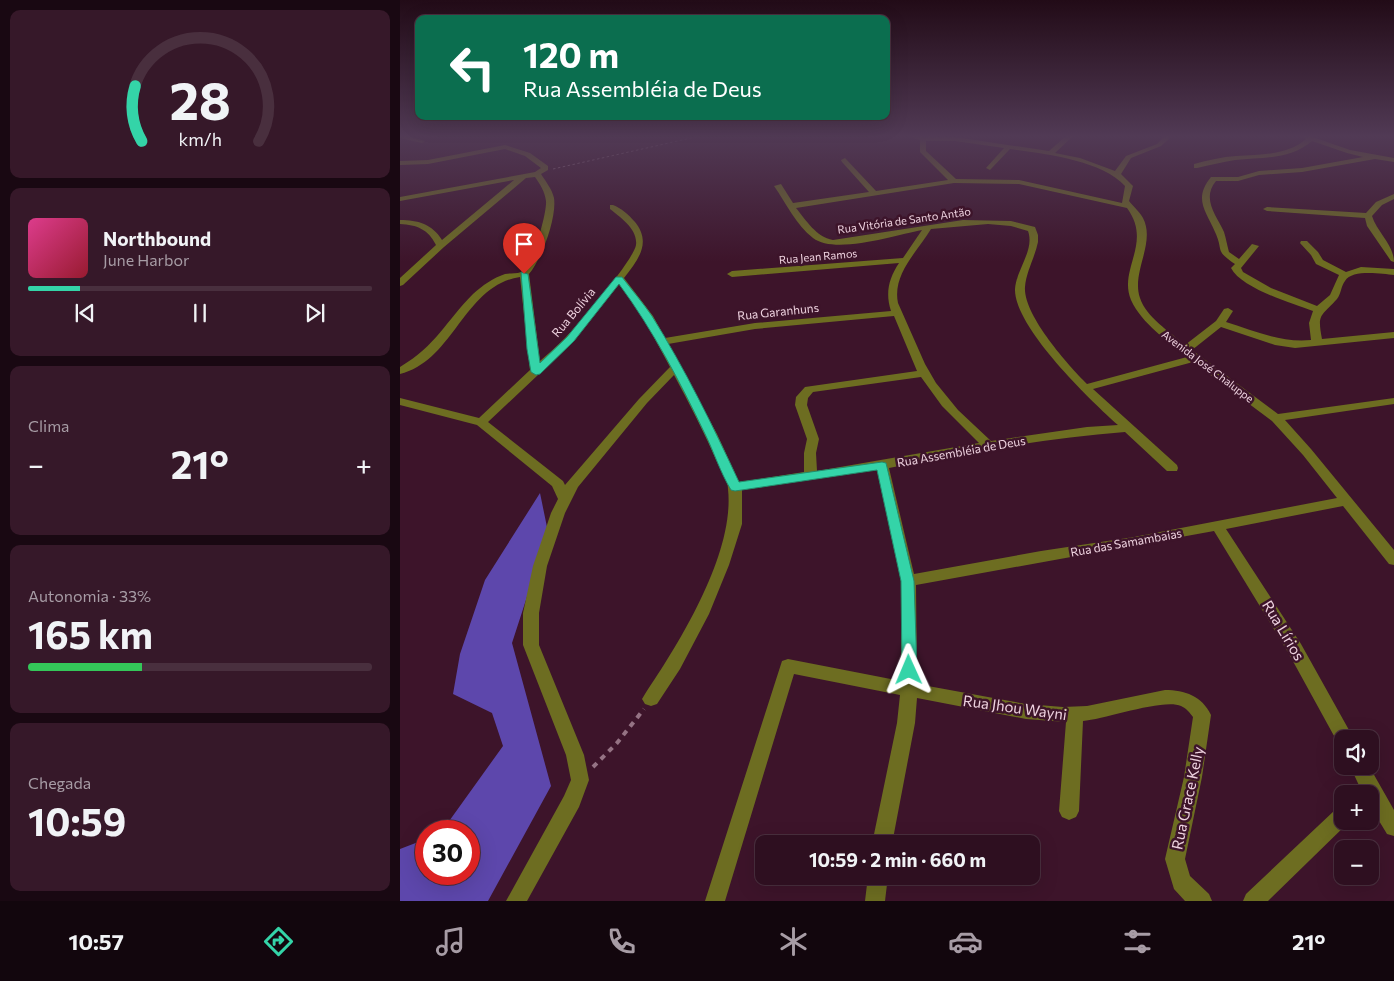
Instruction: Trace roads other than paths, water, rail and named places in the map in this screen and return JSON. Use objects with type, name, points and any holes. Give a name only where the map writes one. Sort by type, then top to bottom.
[{"type":"street","points":[[400,199],[513,178]]},
{"type":"street","points":[[400,283],[441,244],[522,178]]},
{"type":"street","points":[[400,371],[417,362],[436,346],[473,299],[488,286],[500,278],[511,274],[524,274],[536,261],[552,208],[543,178]]},
{"type":"street","points":[[861,178],[874,193]]},
{"type":"street","points":[[951,178],[954,181]]},
{"type":"street","name":"Avenida José Chaluppe","points":[[1121,178],[1130,189],[1125,201],[1131,206],[1139,219],[1141,228],[1141,247],[1133,282],[1135,298],[1142,311],[1160,329],[1195,358],[1276,418],[1307,452],[1393,558]]},
{"type":"street","points":[[1237,178],[1214,179],[1208,186],[1206,207],[1220,233],[1225,253],[1240,263]]},
{"type":"street","points":[[791,206],[954,181],[1018,182],[1131,206]]},
{"type":"street","name":"Rua Vitória de Santo Antão","points":[[778,186],[791,206],[818,237],[832,242],[841,243],[928,227],[985,222],[1006,222],[1032,229],[1035,234],[1035,241],[1020,281],[1020,295],[1032,322],[1052,353],[1085,388],[1172,468]]},
{"type":"street","points":[[1394,196],[1373,207],[1368,216],[1371,226],[1394,259]]},
{"type":"street","points":[[1384,200],[1394,203]]},
{"type":"street","name":"Rua Bolívia","points":[[481,422],[570,339],[633,261],[640,245],[637,230],[628,219],[613,207]]},
{"type":"street","points":[[1268,209],[1368,216]]},
{"type":"street","points":[[400,222],[420,224],[428,227],[436,234],[441,244]]},
{"type":"street","points":[[928,227],[906,260],[892,295],[897,313],[924,373],[933,387],[963,422],[988,445]]},
{"type":"street","points":[[1304,243],[1315,254],[1319,262],[1345,274]]},
{"type":"street","points":[[1254,246],[1236,268],[1239,274],[1268,290],[1318,310]]},
{"type":"street","name":"Rua Jean Ramos","points":[[732,274],[906,260]]},
{"type":"street","points":[[1316,343],[1314,323],[1318,310],[1334,296],[1341,278],[1345,274],[1361,270],[1394,272]]},
{"type":"street","points":[[524,274],[536,372]]},
{"type":"street","points":[[619,278],[648,316],[711,434],[735,487],[735,524],[722,565],[688,639],[651,699]]},
{"type":"street","points":[[1185,350],[1220,324],[1228,311]]},
{"type":"street","name":"Rua Garanhuns","points":[[662,342],[756,326],[897,313]]},
{"type":"street","points":[[1220,324],[1279,344],[1294,345],[1394,335]]},
{"type":"street","points":[[1085,388],[1195,358]]},
{"type":"street","points":[[516,901],[572,802],[580,780],[575,755],[531,645],[531,613],[540,566],[558,513],[572,486],[643,401],[675,368]]},
{"type":"street","points":[[811,474],[810,453],[813,439],[801,404],[802,397],[808,389],[924,373]]},
{"type":"street","points":[[1276,418],[1394,400]]},
{"type":"street","points":[[400,401],[481,422],[558,484],[565,500]]},
{"type":"street","name":"Rua Assembléia de Deus","points":[[735,487],[811,474],[882,465],[988,445],[1087,431],[1129,428]]},
{"type":"street","points":[[882,465],[908,581],[909,690],[906,722],[884,835]]},
{"type":"street","name":"Rua das Samambaias","points":[[908,581],[1040,556],[1134,542],[1345,501]]},
{"type":"street","name":"Rua Lírios","points":[[1217,525],[1268,603],[1340,730]]},
{"type":"street","name":"Rua Jhou Wayni","points":[[715,901],[788,666],[1046,714],[1075,715],[1100,713],[1160,697],[1173,696],[1185,699],[1195,706],[1202,715]]},
{"type":"street","points":[[1069,811],[1075,715]]},
{"type":"street","name":"Rua Grace Kelly","points":[[1202,715],[1193,777],[1175,859],[1181,882],[1198,900],[1202,901]]},
{"type":"street","points":[[1379,806],[1394,827]]},
{"type":"street","points":[[1253,901],[1334,824]]},
{"type":"street","points":[[875,901],[877,885]]}]
